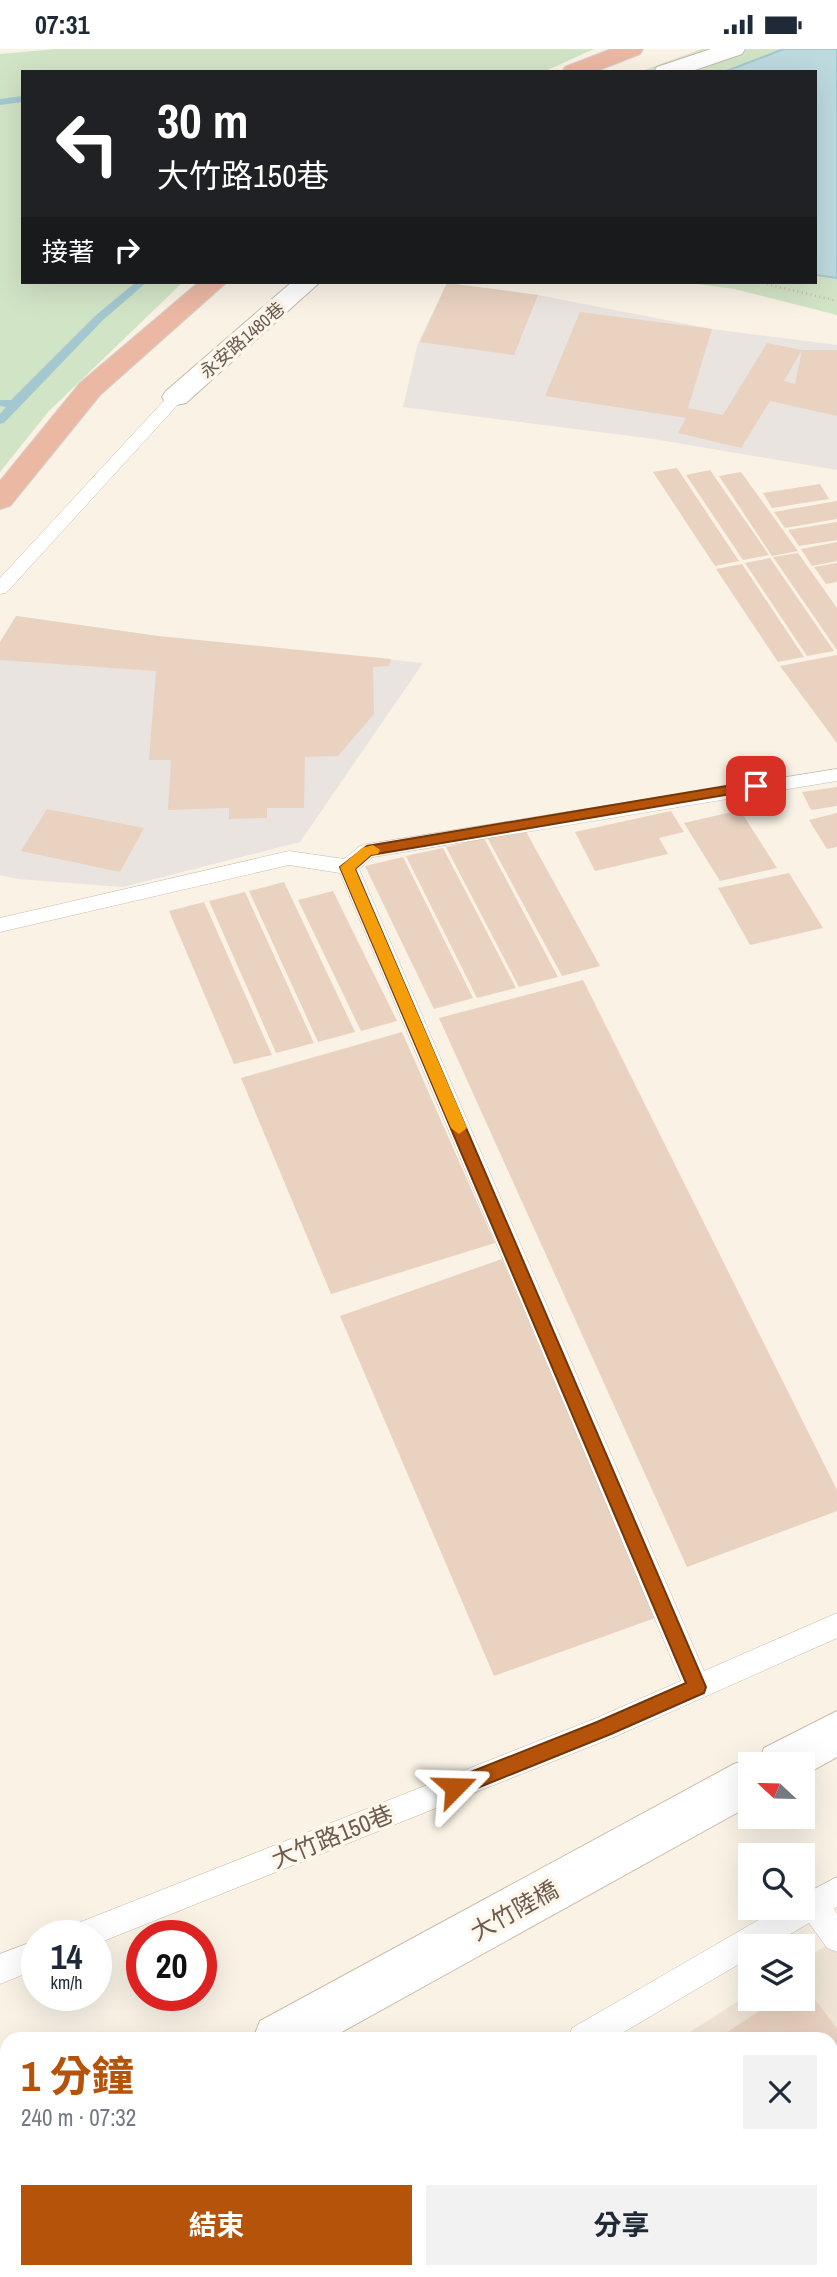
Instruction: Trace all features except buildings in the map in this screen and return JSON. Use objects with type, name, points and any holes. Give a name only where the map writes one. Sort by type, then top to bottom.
[{"type":"highway","points":[[578,70],[632,49]]},
{"type":"highway","points":[[0,500],[90,389],[212,284]]},
{"type":"street","points":[[671,70],[733,49]]},
{"type":"street","name":"永安路1480巷","points":[[176,397],[305,284]]},
{"type":"street","points":[[803,1752],[837,1733]]},
{"type":"street","name":"大竹陸橋","points":[[291,2032],[738,1787]]},
{"type":"lane","points":[[0,589],[176,397]]},
{"type":"lane","points":[[0,925],[289,858],[348,867],[367,851],[837,775]]},
{"type":"lane","points":[[348,867],[697,1687]]},
{"type":"lane","name":"大竹路150巷","points":[[112,1923],[604,1728],[837,1625]]},
{"type":"lane","points":[[595,2032],[825,1898],[837,1938]]},
{"type":"lane","points":[[0,1969],[21,1960]]},
{"type":"path","points":[[766,284],[837,301]]},
{"type":"shaded area","points":[[447,284],[455,284],[538,295],[712,329],[837,345],[837,470],[654,439],[403,407],[418,343]]},
{"type":"shaded area","points":[[16,616],[158,636],[423,663],[300,842],[123,887],[17,879],[0,875],[0,642]]},
{"type":"shaded area","points":[[837,1939],[837,2032],[690,2032],[738,2001],[738,2011],[815,2011],[815,1953]]},
{"type":"green space","points":[[56,49],[594,49],[547,70],[21,70],[21,284],[181,284],[48,412],[0,472],[0,54]]},
{"type":"green space","points":[[702,49],[837,49],[837,315],[734,289],[698,284],[817,284],[817,70],[644,70]]},
{"type":"water","points":[[784,49],[837,49],[837,278],[817,275],[817,70],[729,70]]},
{"type":"waterway","points":[[0,102],[21,99]]},
{"type":"waterway","points":[[14,404],[99,318],[140,284]]},
{"type":"waterway","points":[[0,403],[14,404]]},
{"type":"waterway","points":[[0,421],[14,404]]},
{"type":"slow traffic","points":[[373,850],[367,851],[348,867],[459,1128]]},
{"type":"route","points":[[455,1787],[604,1728],[697,1687],[348,867],[367,851],[756,786]]}]
